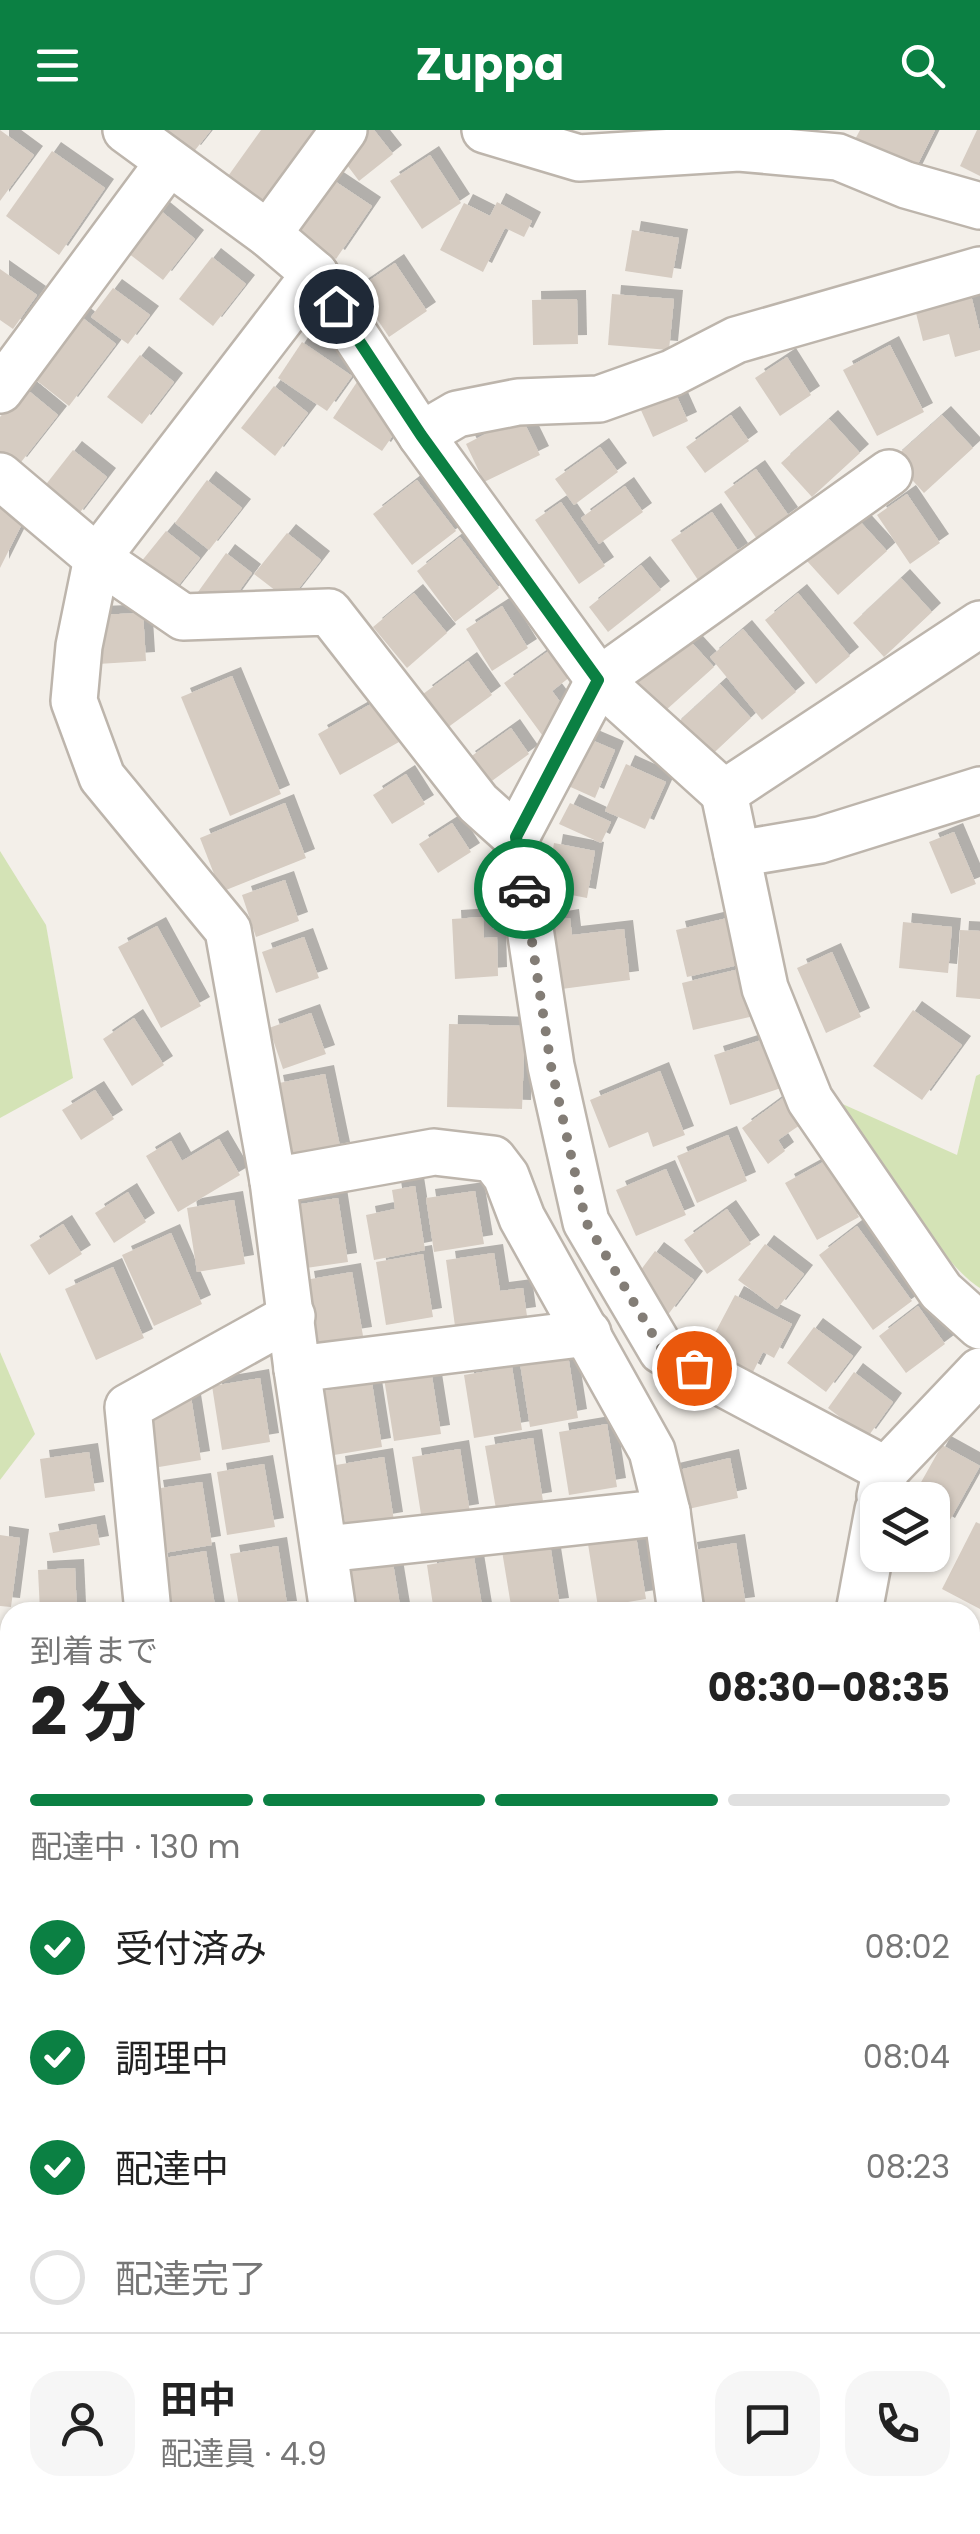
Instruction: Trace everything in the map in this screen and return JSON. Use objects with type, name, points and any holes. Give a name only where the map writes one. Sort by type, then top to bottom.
[{"type":"street","points":[[126,130],[268,234],[315,274],[421,435],[598,680],[724,793],[765,988],[810,1100],[941,1291],[980,1326]]},
{"type":"street","points":[[268,234],[344,130]]},
{"type":"street","points":[[485,130],[588,144],[738,148],[838,157],[906,184],[980,206]]},
{"type":"street","points":[[0,390],[169,162]]},
{"type":"street","points":[[421,435],[457,414],[518,402],[599,399],[672,373],[736,340],[980,270]]},
{"type":"street","points":[[315,274],[97,558],[79,646],[74,701],[102,778],[228,930],[273,1180],[332,1602]]},
{"type":"street","points":[[864,1482],[662,1350],[586,1222],[551,1066],[516,837],[598,680],[889,473]]},
{"type":"street","points":[[0,476],[97,558],[183,617],[328,612],[478,803],[516,837]]},
{"type":"street","points":[[724,793],[980,624]]},
{"type":"street","points":[[737,854],[820,840],[980,790]]},
{"type":"street","points":[[273,1180],[434,1152],[493,1159],[506,1176],[522,1218],[652,1451],[667,1512],[680,1602]]},
{"type":"street","points":[[147,1602],[128,1408],[292,1316]]},
{"type":"street","points":[[297,1370],[588,1333]]},
{"type":"street","points":[[890,1482],[980,1371]]},
{"type":"street","points":[[892,1482],[980,1396]]},
{"type":"street","points":[[326,1549],[667,1512]]},
{"type":"street","points":[[860,1602],[866,1572]]},
{"type":"green space","points":[[0,851],[46,925],[73,1078],[0,1118]]},
{"type":"green space","points":[[980,1074],[980,1288],[926,1231],[838,1102],[957,1155],[976,1076]]},
{"type":"green space","points":[[0,1352],[35,1434],[0,1480]]},
{"type":"building","points":[[0,130],[34,155],[0,201]]},
{"type":"building","points":[[161,130],[211,130],[192,154]]},
{"type":"building","points":[[261,130],[315,130],[262,205],[226,179]]},
{"type":"building","points":[[367,130],[374,130],[393,154],[359,181],[338,153]]},
{"type":"building","points":[[860,130],[935,130],[911,178],[851,147]]},
{"type":"building","points":[[980,130],[980,176],[960,166]]},
{"type":"building","points":[[52,151],[105,188],[59,255],[6,216]]},
{"type":"building","points":[[430,155],[461,203],[422,229],[390,181]]},
{"type":"building","points":[[324,174],[372,206],[336,259],[289,227]]},
{"type":"building","points":[[497,202],[532,221],[524,237],[505,228],[483,272],[440,250],[464,203],[490,216]]},
{"type":"building","points":[[161,211],[195,239],[163,280],[128,253]]},
{"type":"building","points":[[632,230],[679,238],[672,278],[625,271]]},
{"type":"building","points":[[212,257],[246,284],[213,326],[179,299]]},
{"type":"building","points":[[395,263],[427,311],[389,337],[357,289]]},
{"type":"building","points":[[0,269],[37,295],[13,329],[0,320]]},
{"type":"building","points":[[113,288],[150,315],[128,344],[91,317]]},
{"type":"building","points":[[612,294],[674,299],[669,350],[608,345]]},
{"type":"building","points":[[971,295],[980,350],[955,357],[949,334],[923,341],[915,309]]},
{"type":"building","points":[[577,299],[578,344],[533,345],[532,300]]},
{"type":"building","points":[[79,315],[116,344],[69,406],[32,377]]},
{"type":"building","points":[[302,342],[352,376],[327,411],[278,378]]},
{"type":"building","points":[[890,345],[924,412],[877,436],[843,370]]},
{"type":"building","points":[[140,355],[174,382],[142,424],[107,397]]},
{"type":"building","points":[[787,357],[811,395],[780,416],[755,378]]},
{"type":"building","points":[[357,382],[407,415],[382,451],[333,418]]},
{"type":"building","points":[[274,386],[308,413],[275,456],[241,428]]},
{"type":"building","points":[[24,387],[58,415],[18,466],[0,451],[0,417]]},
{"type":"building","points":[[675,392],[688,421],[653,437],[640,408]]},
{"type":"building","points":[[731,415],[749,441],[705,473],[686,447]]},
{"type":"building","points":[[942,415],[973,448],[924,493],[893,459]]},
{"type":"building","points":[[521,416],[540,455],[484,482],[466,444]]},
{"type":"building","points":[[829,419],[860,453],[812,497],[781,463]]},
{"type":"building","points":[[600,447],[618,472],[574,505],[555,479]]},
{"type":"building","points":[[73,450],[107,477],[75,519],[40,492]]},
{"type":"building","points":[[756,469],[789,516],[757,539],[724,492]]},
{"type":"building","points":[[207,480],[242,508],[209,550],[175,523]]},
{"type":"building","points":[[417,480],[456,531],[412,565],[373,514]]},
{"type":"building","points":[[625,486],[643,512],[599,544],[581,518]]},
{"type":"building","points":[[907,494],[940,543],[910,564],[877,515]]},
{"type":"building","points":[[561,502],[605,566],[579,584],[535,520]]},
{"type":"building","points":[[0,505],[25,518],[0,568]]},
{"type":"building","points":[[712,512],[739,552],[698,580],[671,540]]},
{"type":"building","points":[[856,517],[887,551],[838,595],[807,561]]},
{"type":"building","points":[[166,531],[200,558],[167,600],[132,573]]},
{"type":"building","points":[[287,533],[321,560],[289,601],[254,574]]},
{"type":"building","points":[[460,537],[499,588],[455,622],[417,571]]},
{"type":"building","points":[[226,553],[252,573],[224,612],[198,592]]},
{"type":"building","points":[[641,565],[661,590],[608,632],[589,607]]},
{"type":"building","points":[[901,578],[932,612],[884,657],[853,623]]},
{"type":"building","points":[[414,593],[447,633],[407,668],[373,627]]},
{"type":"building","points":[[798,593],[850,656],[816,684],[765,620]]},
{"type":"building","points":[[502,606],[528,648],[492,671],[466,629]]},
{"type":"building","points":[[143,613],[146,661],[98,664],[95,615]]},
{"type":"building","points":[[743,629],[796,692],[762,720],[710,657]]},
{"type":"building","points":[[683,633],[714,667],[665,711],[634,678]]},
{"type":"building","points":[[550,650],[570,677],[552,691],[573,719],[545,739],[504,683]]},
{"type":"building","points":[[468,661],[492,695],[447,728],[423,694]]},
{"type":"building","points":[[232,676],[281,794],[230,816],[181,697]]},
{"type":"building","points":[[720,684],[751,718],[703,763],[672,728]]},
{"type":"building","points":[[376,701],[399,742],[340,775],[318,734]]},
{"type":"building","points":[[511,728],[529,754],[485,786],[466,760]]},
{"type":"building","points":[[575,733],[615,750],[595,798],[555,780]]},
{"type":"building","points":[[626,764],[666,782],[645,829],[605,811]]},
{"type":"building","points":[[406,774],[425,804],[392,824],[373,795]]},
{"type":"building","points":[[285,803],[306,858],[221,892],[200,838]]},
{"type":"building","points":[[570,803],[611,822],[601,843],[559,824]]},
{"type":"building","points":[[452,823],[471,852],[438,873],[419,844]]},
{"type":"building","points":[[954,832],[976,884],[951,894],[929,842]]},
{"type":"building","points":[[554,843],[595,851],[587,898],[561,893],[566,869],[550,866]]},
{"type":"building","points":[[285,880],[299,921],[256,937],[242,895]]},
{"type":"building","points":[[736,916],[747,963],[687,977],[676,930]]},
{"type":"building","points":[[483,917],[484,938],[497,937],[498,976],[455,979],[452,919]]},
{"type":"building","points":[[570,918],[572,935],[624,929],[630,980],[554,990],[546,922]]},
{"type":"building","points":[[903,922],[952,927],[948,973],[899,968]]},
{"type":"building","points":[[157,926],[201,1006],[161,1028],[118,947]]},
{"type":"building","points":[[960,930],[980,931],[980,999],[956,997]]},
{"type":"building","points":[[304,937],[319,978],[276,993],[262,952]]},
{"type":"building","points":[[832,952],[861,1017],[826,1033],[797,968]]},
{"type":"building","points":[[743,968],[754,1016],[693,1030],[682,983]]},
{"type":"building","points":[[913,1010],[962,1045],[922,1100],[873,1066]]},
{"type":"building","points":[[311,1013],[326,1054],[283,1069],[269,1028]]},
{"type":"building","points":[[134,1018],[164,1065],[132,1086],[103,1039]]},
{"type":"building","points":[[449,1024],[525,1026],[522,1109],[447,1107]]},
{"type":"building","points":[[768,1038],[784,1087],[730,1105],[714,1055]]},
{"type":"building","points":[[660,1071],[685,1135],[653,1147],[648,1132],[609,1148],[590,1100]]},
{"type":"building","points":[[325,1074],[341,1151],[290,1161],[274,1084]]},
{"type":"building","points":[[95,1090],[114,1119],[81,1140],[62,1110]]},
{"type":"building","points":[[787,1095],[806,1121],[778,1140],[785,1151],[768,1164],[742,1128]]},
{"type":"building","points":[[728,1135],[747,1181],[697,1203],[677,1156]]},
{"type":"building","points":[[219,1139],[240,1175],[178,1212],[146,1156],[171,1141],[182,1161]]},
{"type":"building","points":[[827,1160],[859,1217],[817,1240],[785,1183]]},
{"type":"building","points":[[666,1169],[686,1215],[636,1236],[616,1190]]},
{"type":"building","points":[[415,1186],[425,1250],[374,1260],[366,1215],[395,1209],[392,1190]]},
{"type":"building","points":[[475,1191],[484,1244],[434,1252],[426,1198]]},
{"type":"building","points":[[128,1192],[146,1222],[114,1243],[95,1213]]},
{"type":"building","points":[[338,1198],[348,1262],[299,1269],[289,1206]]},
{"type":"building","points":[[234,1200],[245,1264],[197,1272],[187,1208]]},
{"type":"building","points":[[727,1209],[751,1244],[707,1274],[684,1240]]},
{"type":"building","points":[[63,1224],[82,1254],[49,1275],[30,1245]]},
{"type":"building","points":[[857,1226],[912,1301],[873,1330],[819,1255]]},
{"type":"building","points":[[171,1233],[202,1304],[154,1326],[122,1255]]},
{"type":"building","points":[[765,1244],[804,1274],[777,1309],[738,1280]]},
{"type":"building","points":[[655,1251],[694,1280],[667,1316],[628,1287]]},
{"type":"building","points":[[494,1253],[500,1291],[523,1288],[527,1316],[455,1326],[446,1260]]},
{"type":"building","points":[[423,1254],[433,1317],[386,1325],[376,1262]]},
{"type":"building","points":[[113,1267],[144,1338],[96,1360],[65,1289]]},
{"type":"building","points":[[352,1272],[363,1336],[315,1343],[305,1280]]},
{"type":"building","points":[[735,1295],[792,1324],[774,1358],[763,1352],[752,1374],[706,1350]]},
{"type":"building","points":[[918,1306],[945,1344],[906,1373],[879,1336]]},
{"type":"building","points":[[814,1327],[853,1356],[826,1392],[787,1363]]},
{"type":"building","points":[[568,1355],[578,1418],[530,1427],[520,1363]]},
{"type":"building","points":[[512,1367],[522,1430],[474,1438],[464,1375]]},
{"type":"building","points":[[431,1370],[441,1434],[394,1441],[384,1378]]},
{"type":"building","points":[[854,1372],[893,1402],[867,1438],[828,1408]]},
{"type":"building","points":[[260,1378],[270,1442],[222,1450],[212,1386]]},
{"type":"building","points":[[372,1383],[382,1447],[334,1455],[324,1391]]},
{"type":"building","points":[[191,1397],[201,1460],[153,1468],[143,1404]]},
{"type":"building","points":[[607,1424],[617,1487],[569,1495],[559,1432]]},
{"type":"building","points":[[533,1438],[543,1501],[496,1509],[485,1446]]},
{"type":"building","points":[[942,1445],[980,1466],[950,1520],[950,1482],[921,1482]]},
{"type":"building","points":[[460,1449],[470,1513],[422,1521],[412,1457]]},
{"type":"building","points":[[89,1452],[95,1491],[45,1498],[40,1459]]},
{"type":"building","points":[[384,1457],[394,1521],[346,1529],[336,1465]]},
{"type":"building","points":[[730,1458],[738,1498],[679,1511],[670,1472]]},
{"type":"building","points":[[264,1464],[275,1527],[227,1535],[217,1472]]},
{"type":"building","points":[[202,1482],[212,1545],[164,1553],[154,1489]]},
{"type":"building","points":[[976,1522],[980,1524],[980,1602],[967,1602],[942,1589]]},
{"type":"building","points":[[96,1524],[100,1545],[53,1553],[49,1533]]},
{"type":"building","points":[[0,1535],[20,1538],[12,1602],[0,1602]]},
{"type":"building","points":[[636,1536],[646,1599],[597,1602],[588,1544]]},
{"type":"building","points":[[736,1543],[745,1602],[696,1602],[688,1551]]},
{"type":"building","points":[[550,1544],[559,1602],[510,1602],[502,1551]]},
{"type":"building","points":[[278,1546],[287,1602],[238,1602],[230,1554]]},
{"type":"building","points":[[206,1551],[214,1602],[165,1602],[158,1559]]},
{"type":"building","points":[[474,1557],[481,1602],[433,1602],[427,1565]]},
{"type":"building","points":[[393,1563],[399,1602],[350,1602],[345,1571]]},
{"type":"building","points":[[75,1568],[77,1602],[40,1602],[38,1570]]},
{"type":"way so far","points":[[524,889],[551,1066],[586,1222],[662,1350],[694,1368]]},
{"type":"route","points":[[336,306],[421,435],[598,680],[516,837],[524,889]]}]
